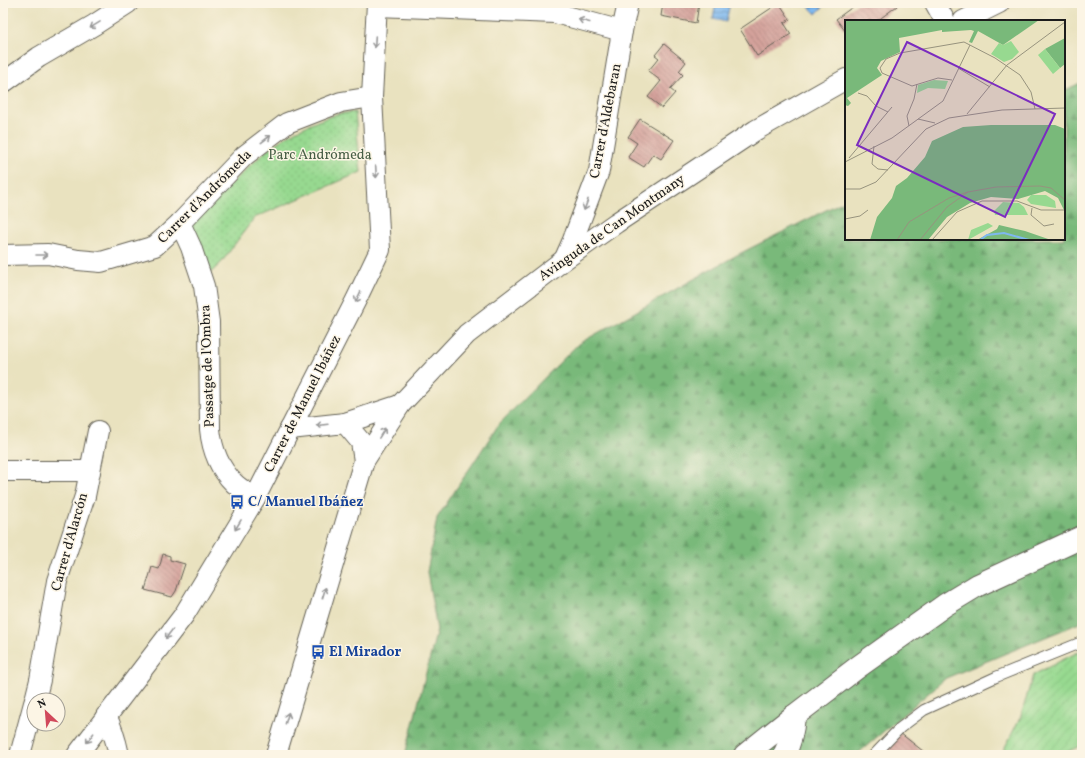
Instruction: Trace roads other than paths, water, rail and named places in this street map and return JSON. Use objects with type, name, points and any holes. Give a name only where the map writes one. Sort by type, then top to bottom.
[{"type":"main road","points":[[745,755],[858,667],[945,605],[978,585],[1082,537]]},
{"type":"main road","points":[[784,755],[792,734],[794,716]]},
{"type":"street","points":[[3,83],[39,57],[128,3]]},
{"type":"street","name":"Carrer d'Aldebaran","points":[[565,259],[574,240],[599,171],[628,3]]},
{"type":"street","points":[[935,3],[944,20]]},
{"type":"street","points":[[965,20],[999,3]]},
{"type":"street","points":[[377,4],[555,13],[622,31]]},
{"type":"street","name":"Carrer de Manuel Ibáñez","points":[[77,755],[184,615],[255,498],[380,250],[372,97],[377,4]]},
{"type":"street","name":"Avinguda de Can Montmany","points":[[276,755],[364,461],[400,405],[467,334],[565,259],[622,219],[756,130],[845,80]]},
{"type":"street","name":"Carrer d'Andrómeda","points":[[3,255],[48,254],[78,260],[101,262],[155,246],[244,156],[288,123],[341,102],[372,97]]},
{"type":"street","name":"Passatge de l'Ombra","points":[[180,222],[191,247],[204,286],[209,322],[211,443],[215,455],[234,484],[255,498]]},
{"type":"street","name":"Avinguda de Can Montmany","points":[[290,429],[345,423],[400,405]]},
{"type":"street","name":"Avinguda de Can Montmany","points":[[345,423],[361,442],[364,461]]},
{"type":"street","name":"Carrer d'Alarcón","points":[[37,692],[57,581],[85,496],[98,431]]},
{"type":"street","points":[[3,471],[90,471]]},
{"type":"street","points":[[106,716],[116,738],[119,755]]},
{"type":"street","points":[[20,755],[26,732]]},
{"type":"lane","points":[[874,755],[900,728],[924,710],[996,677],[1082,642]]},
{"type":"water","points":[[716,3],[730,3],[726,22],[713,19]]},
{"type":"water","points":[[805,3],[820,3],[824,6],[816,14]]},
{"type":"place","name":"C/ Manuel Ibáñez","points":[[237,502]]},
{"type":"place","name":"El Mirador","points":[[318,652]]},
{"type":"park label","name":"Parc Andrómeda","points":[[320,155]]}]
